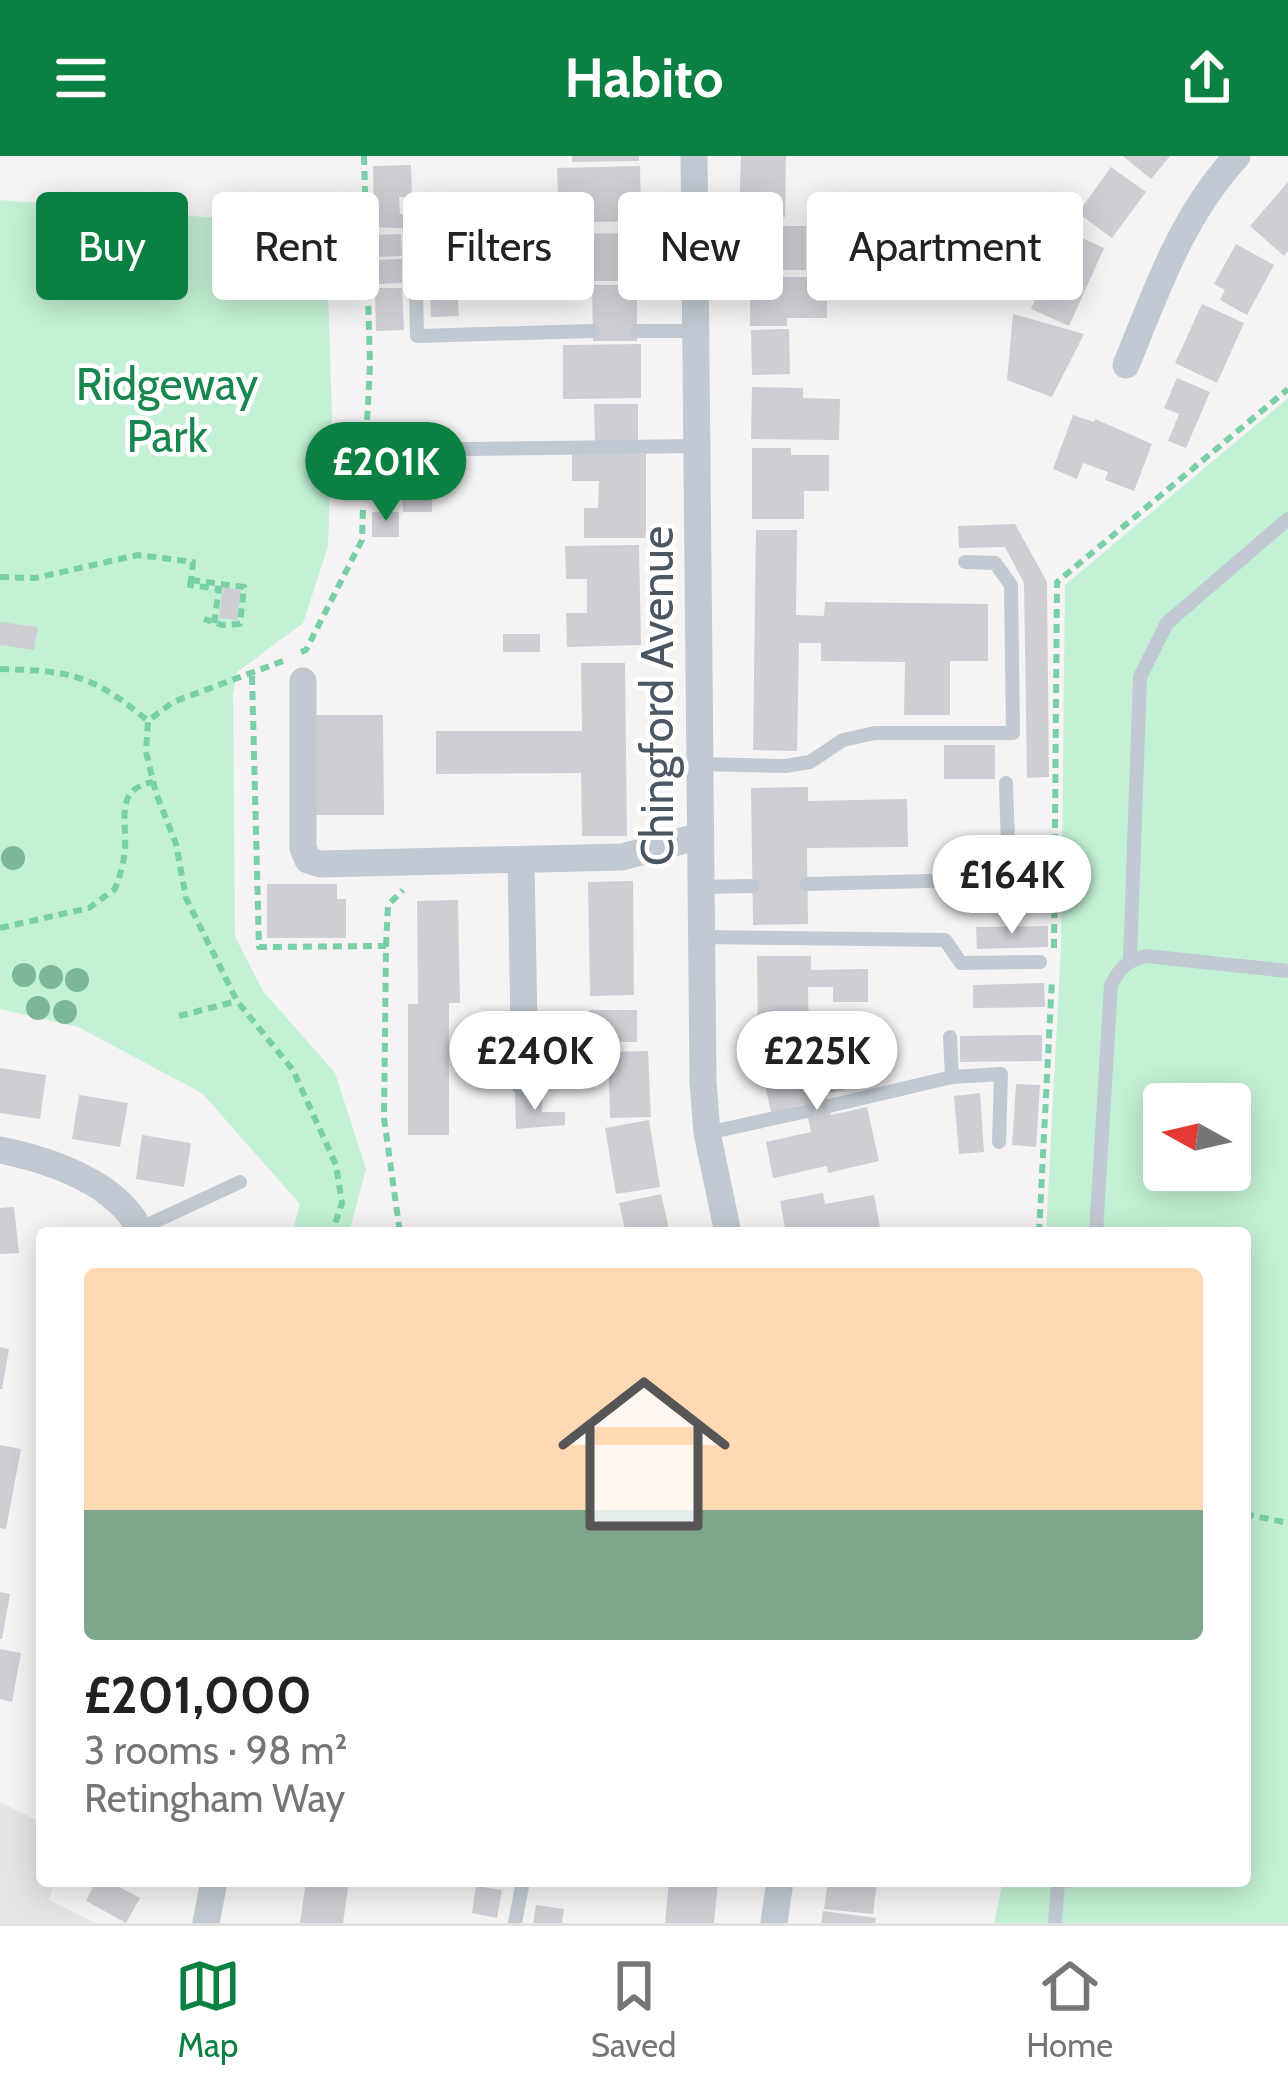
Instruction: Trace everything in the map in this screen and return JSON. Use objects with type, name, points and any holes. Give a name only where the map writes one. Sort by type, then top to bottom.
[{"type":"street","name":"Chingford Avenue","points":[[694,156],[703,1082],[707,1133],[727,1227]]},
{"type":"street","points":[[1126,365],[1180,234],[1199,201],[1237,156]]},
{"type":"street","points":[[303,681],[303,848],[308,860],[320,864],[622,857],[700,836]]},
{"type":"street","points":[[521,860],[525,1084]]},
{"type":"street","points":[[0,1150],[35,1157],[70,1172],[102,1190],[137,1227]]},
{"type":"street","points":[[206,1923],[213,1887]]},
{"type":"street","points":[[774,1923],[779,1887]]},
{"type":"lane","points":[[416,300],[417,336],[592,331]]},
{"type":"lane","points":[[637,331],[696,331]]},
{"type":"lane","points":[[385,505],[386,450],[698,446]]},
{"type":"lane","points":[[1096,1227],[1111,986],[1130,960],[1140,677],[1167,623],[1288,519]]},
{"type":"lane","points":[[700,764],[810,762],[843,740],[875,733],[1013,734],[1011,585],[995,563],[965,562]]},
{"type":"lane","points":[[807,884],[1009,879],[1006,783]]},
{"type":"lane","points":[[701,887],[753,886]]},
{"type":"lane","points":[[701,937],[945,940],[961,963],[1040,962]]},
{"type":"lane","points":[[1130,960],[1146,956],[1288,971]]},
{"type":"lane","points":[[950,1037],[952,1077]]},
{"type":"lane","points":[[829,1106],[952,1077],[1001,1074],[999,1142]]},
{"type":"lane","points":[[707,1133],[807,1112]]},
{"type":"lane","points":[[149,1227],[240,1182]]},
{"type":"lane","points":[[515,1923],[522,1887]]},
{"type":"lane","points":[[1055,1923],[1058,1887]]},
{"type":"path","points":[[364,156],[370,365],[366,453]]},
{"type":"path","points":[[1039,1227],[1055,921],[1057,582],[1288,389]]},
{"type":"path","points":[[334,1227],[342,1203],[336,1165],[293,1070],[237,1001],[186,898],[176,844],[146,752],[148,721],[173,702],[252,676],[306,650],[362,540],[364,496]]},
{"type":"path","points":[[0,577],[35,578],[138,555],[193,562],[190,585],[219,589],[214,623]]},
{"type":"path","points":[[191,580],[244,587],[240,624],[204,619]]},
{"type":"path","points":[[0,669],[61,670],[99,683],[148,721]]},
{"type":"path","points":[[252,676],[259,947],[386,946]]},
{"type":"path","points":[[0,928],[88,908],[115,889],[126,842],[121,820],[125,802],[142,784],[153,782]]},
{"type":"path","points":[[399,1227],[384,1118],[386,946],[388,905],[404,890]]},
{"type":"path","points":[[179,1016],[237,1001]]},
{"type":"path","points":[[1251,1515],[1288,1523]]},
{"type":"shaded area","points":[[0,1802],[36,1820],[36,1887],[53,1887],[49,1900],[95,1923],[0,1923]]},
{"type":"green space","name":"Ridgeway Park","points":[[0,200],[36,203],[36,300],[188,300],[188,216],[212,218],[212,300],[328,300],[332,416],[328,546],[303,623],[237,672],[233,695],[235,937],[263,991],[335,1073],[366,1169],[351,1227],[294,1227],[300,1204],[202,1093],[78,1027],[0,1009]]},
{"type":"green space","points":[[1288,398],[1288,1923],[994,1923],[1002,1887],[1251,1887],[1251,1227],[1046,1227],[1061,947],[1065,585]]},
{"type":"building","points":[[572,156],[639,156],[639,161],[572,162]]},
{"type":"building","points":[[741,156],[786,156],[785,217],[783,192],[740,192]]},
{"type":"building","points":[[1123,156],[1170,156],[1151,179]]},
{"type":"building","points":[[411,165],[412,192],[399,197],[403,228],[379,227],[373,166]]},
{"type":"building","points":[[640,166],[640,192],[618,192],[618,221],[594,222],[594,192],[558,192],[557,168]]},
{"type":"building","points":[[1111,167],[1146,192],[1112,238],[1083,217],[1083,206]]},
{"type":"building","points":[[1288,182],[1288,251],[1284,256],[1250,226]]},
{"type":"building","points":[[783,226],[806,226],[806,270],[783,270]]},
{"type":"building","points":[[618,233],[618,281],[594,281],[594,234]]},
{"type":"building","points":[[401,234],[402,256],[379,257],[379,235]]},
{"type":"building","points":[[1083,239],[1104,248],[1083,295]]},
{"type":"building","points":[[1236,244],[1274,265],[1247,315],[1220,300],[1225,290],[1214,284]]},
{"type":"building","points":[[402,259],[402,283],[379,284],[379,260]]},
{"type":"building","points":[[783,277],[807,277],[807,300],[827,301],[827,318],[787,318],[787,326],[750,326],[750,300],[783,300]]},
{"type":"building","points":[[594,285],[618,285],[618,300],[637,300],[637,341],[593,341]]},
{"type":"building","points":[[379,288],[402,288],[404,330],[376,331]]},
{"type":"building","points":[[430,300],[458,300],[459,316],[431,317]]},
{"type":"building","points":[[1035,300],[1081,300],[1069,326],[1031,309]]},
{"type":"building","points":[[1202,304],[1244,323],[1217,383],[1175,363]]},
{"type":"building","points":[[1013,314],[1084,334],[1052,397],[1007,380]]},
{"type":"building","points":[[789,329],[790,374],[752,375],[751,330]]},
{"type":"building","points":[[641,344],[641,398],[563,399],[563,345]]},
{"type":"building","points":[[1177,378],[1210,392],[1186,448],[1168,441],[1179,414],[1164,408]]},
{"type":"building","points":[[752,387],[803,388],[803,398],[840,399],[839,440],[751,439]]},
{"type":"building","points":[[594,404],[638,404],[638,441],[595,442]]},
{"type":"building","points":[[1073,415],[1095,419],[1152,444],[1134,491],[1105,480],[1108,472],[1083,463],[1077,479],[1053,469]]},
{"type":"building","points":[[752,448],[829,455],[829,491],[804,491],[804,519],[752,519]]},
{"type":"building","points":[[572,454],[646,454],[646,538],[584,538],[584,508],[598,508],[599,481],[572,481]]},
{"type":"building","points":[[409,456],[427,456],[427,482],[397,482],[397,465]]},
{"type":"building","points":[[432,496],[432,512],[403,512],[402,497]]},
{"type":"building","points":[[372,512],[399,512],[399,537],[372,537]]},
{"type":"building","points":[[1015,524],[1047,582],[1049,777],[1027,778],[1024,583],[1005,547],[959,548],[958,526]]},
{"type":"building","points":[[756,530],[797,530],[796,615],[824,616],[825,602],[988,604],[988,661],[950,661],[950,715],[904,715],[905,662],[821,661],[821,643],[799,643],[797,751],[753,750]]},
{"type":"building","points":[[639,545],[641,645],[567,647],[566,613],[587,613],[587,579],[566,579],[565,546]]},
{"type":"building","points":[[223,587],[241,590],[237,620],[219,618]]},
{"type":"building","points":[[0,622],[38,627],[34,650],[0,645]]},
{"type":"building","points":[[503,634],[540,634],[540,652],[503,652]]},
{"type":"building","points":[[581,663],[625,663],[627,836],[582,836],[581,773],[436,774],[436,731],[582,731]]},
{"type":"building","points":[[315,715],[383,715],[384,815],[315,815]]},
{"type":"building","points":[[944,745],[995,745],[995,779],[944,779]]},
{"type":"building","points":[[808,787],[808,801],[907,799],[908,847],[807,848],[808,924],[753,925],[751,788]]},
{"type":"building","points":[[633,881],[634,995],[590,996],[588,882]]},
{"type":"building","points":[[267,884],[337,884],[337,899],[346,899],[346,938],[267,938]]},
{"type":"building","points":[[458,900],[460,1003],[449,1003],[449,1135],[408,1135],[408,1004],[418,1004],[417,901]]},
{"type":"building","points":[[1048,926],[1048,947],[977,949],[976,927]]},
{"type":"building","points":[[757,956],[811,956],[811,970],[868,969],[868,1002],[833,1002],[833,987],[808,987],[809,1039],[758,1040]]},
{"type":"building","points":[[1044,983],[1045,1007],[973,1008],[973,985]]},
{"type":"building","points":[[589,1010],[637,1010],[637,1042],[588,1042]]},
{"type":"building","points":[[1042,1035],[1042,1061],[960,1062],[960,1036]]},
{"type":"building","points":[[807,1044],[811,1065],[861,1054],[868,1084],[826,1094],[831,1115],[867,1107],[879,1161],[828,1173],[827,1166],[773,1178],[766,1142],[811,1132],[805,1104],[771,1112],[758,1055]]},
{"type":"building","points":[[648,1051],[651,1117],[610,1118],[608,1052]]},
{"type":"building","points":[[0,1068],[46,1075],[40,1119],[0,1113]]},
{"type":"building","points":[[1016,1084],[1040,1085],[1036,1147],[1012,1145]]},
{"type":"building","points":[[980,1093],[984,1152],[959,1154],[954,1096]]},
{"type":"building","points":[[515,1094],[542,1094],[542,1112],[565,1112],[565,1125],[516,1129]]},
{"type":"building","points":[[79,1095],[128,1103],[120,1147],[72,1139]]},
{"type":"building","points":[[649,1120],[660,1187],[616,1194],[605,1128]]},
{"type":"building","points":[[142,1135],[191,1143],[184,1187],[136,1179]]},
{"type":"building","points":[[823,1193],[825,1204],[874,1195],[880,1227],[785,1227],[780,1201]]},
{"type":"building","points":[[661,1194],[669,1227],[625,1227],[619,1203]]},
{"type":"building","points":[[14,1207],[19,1253],[0,1254],[0,1208]]},
{"type":"building","points":[[0,1347],[9,1349],[2,1389],[0,1389]]},
{"type":"building","points":[[0,1445],[21,1449],[6,1529],[0,1528]]},
{"type":"building","points":[[0,1592],[10,1594],[2,1639],[0,1639]]},
{"type":"building","points":[[0,1649],[21,1653],[12,1702],[0,1699]]},
{"type":"building","points":[[93,1887],[119,1887],[140,1898],[126,1923],[86,1901]]},
{"type":"building","points":[[305,1887],[348,1887],[343,1923],[300,1923]]},
{"type":"building","points":[[476,1887],[502,1890],[497,1918],[472,1913]]},
{"type":"building","points":[[668,1887],[717,1887],[714,1923],[665,1923]]},
{"type":"building","points":[[827,1887],[876,1887],[873,1914],[824,1909]]},
{"type":"building","points":[[536,1905],[564,1909],[562,1923],[533,1923]]},
{"type":"building","points":[[823,1911],[876,1918],[875,1923],[821,1923]]}]
